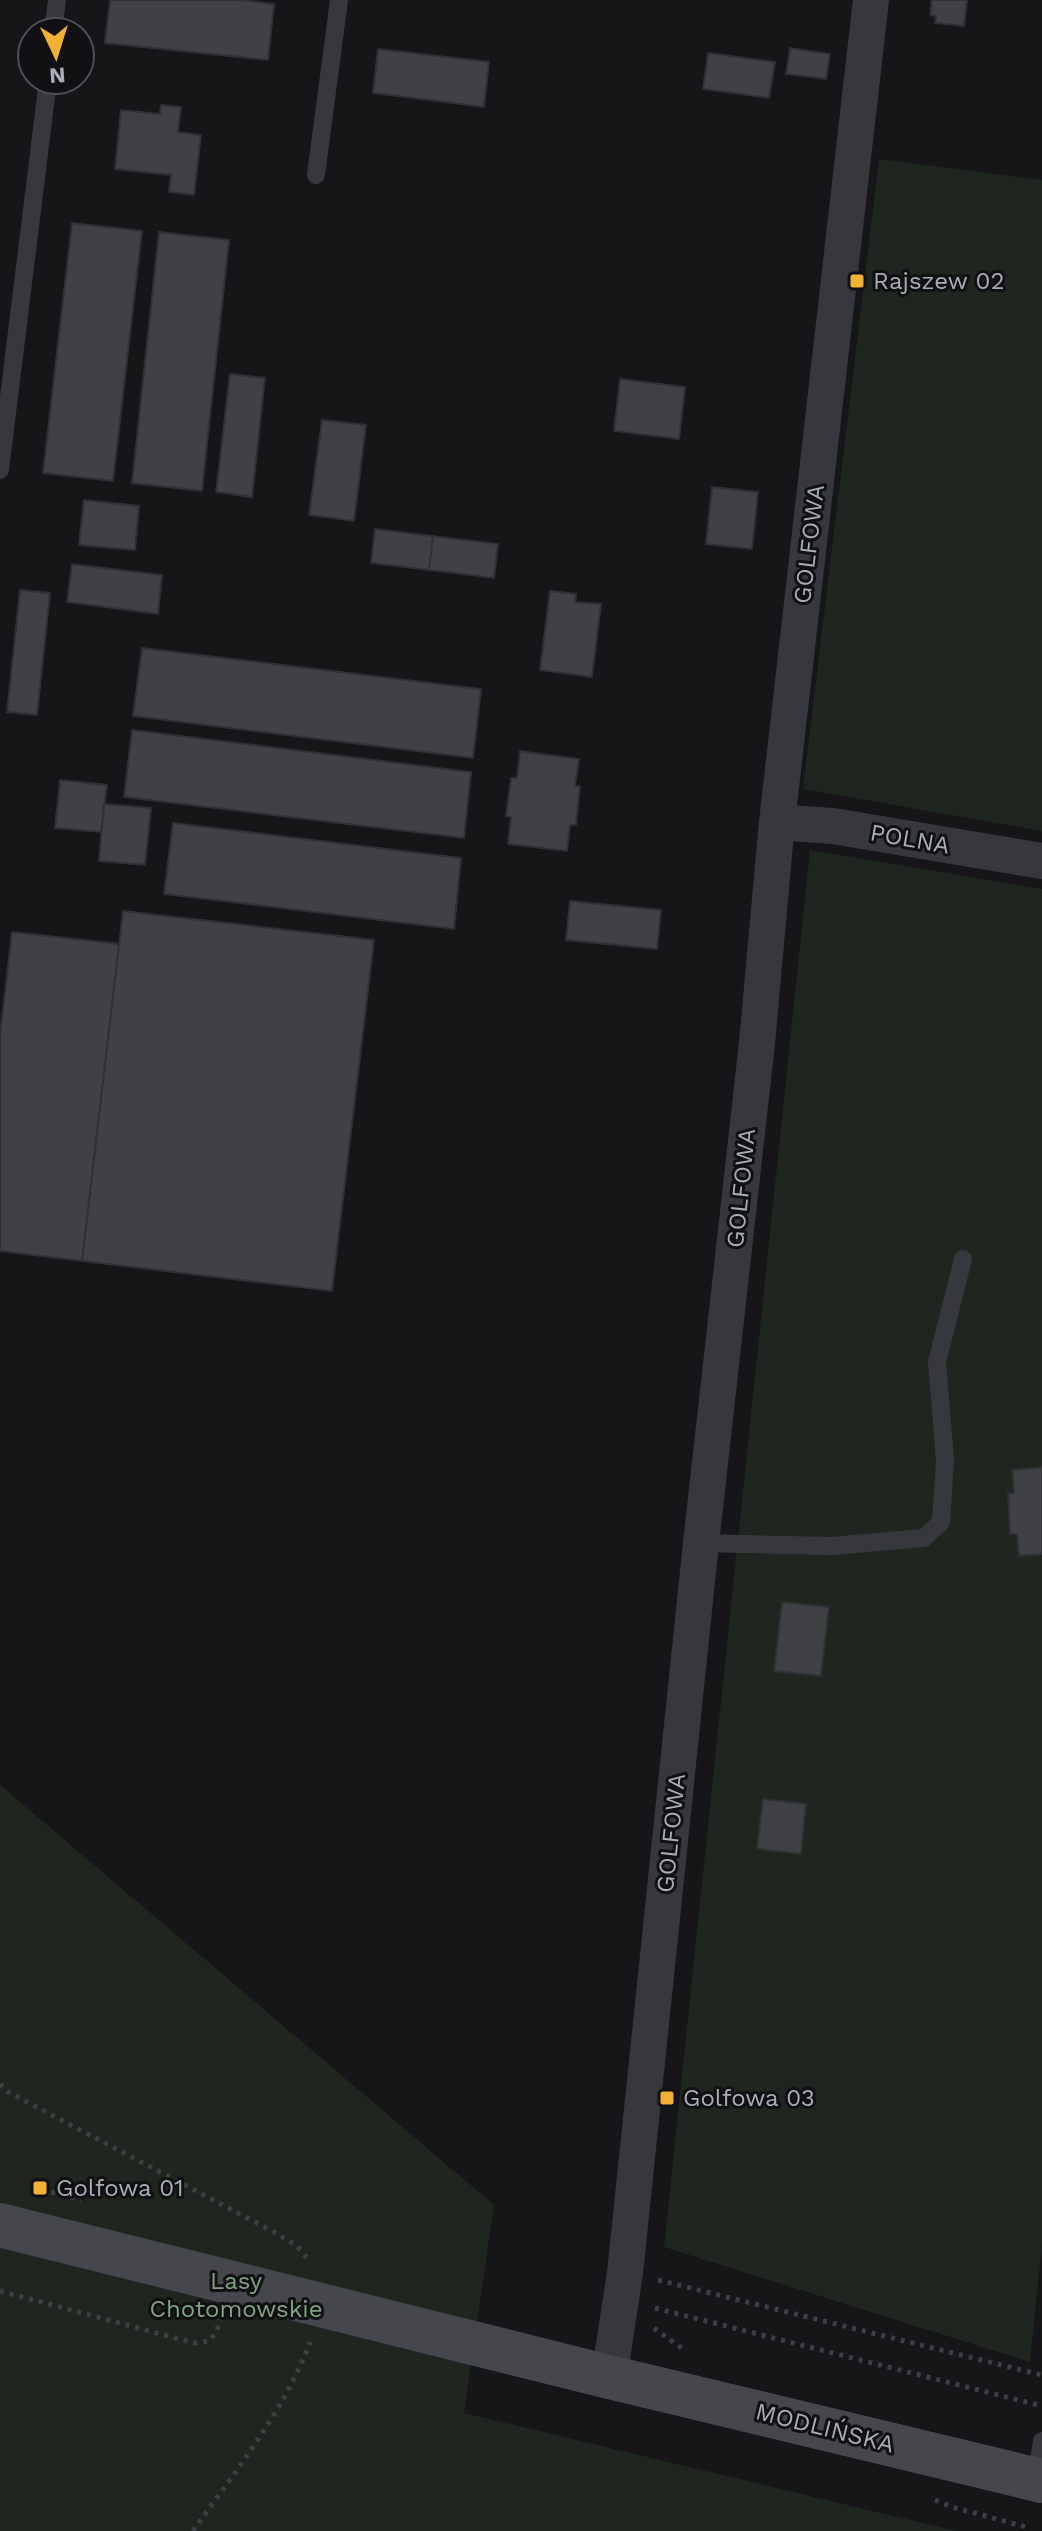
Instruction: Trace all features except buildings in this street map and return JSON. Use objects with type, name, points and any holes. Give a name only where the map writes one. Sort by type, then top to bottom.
[{"type":"main road","points":[[0,2225],[323,2304]]},
{"type":"main road","name":"MODLIŃSKA","points":[[323,2304],[609,2377],[1040,2467]]},
{"type":"street","name":"GOLFOWA","points":[[609,2377],[625,2273],[757,1043],[777,822],[871,0]]},
{"type":"street","name":"POLNA","points":[[777,822],[833,826],[1042,861]]},
{"type":"lane","points":[[316,175],[339,0]]},
{"type":"lane","points":[[0,470],[46,96]]},
{"type":"lane","points":[[701,1543],[831,1546],[924,1538],[941,1522],[945,1460],[937,1362],[963,1259]]},
{"type":"path","points":[[0,2084],[8,2092],[274,2232],[297,2246],[314,2266],[323,2304],[304,2357],[286,2395],[193,2531]]},
{"type":"path","points":[[625,2273],[1042,2375]]},
{"type":"green space","points":[[879,159],[1042,180],[1042,831],[803,789]]},
{"type":"green space","points":[[810,850],[1042,889],[1042,2245],[1030,2362],[664,2247]]},
{"type":"green space","name":"Lasy Chotomowskie","points":[[0,1785],[494,2205],[464,2413],[956,2531],[0,2531]]},
{"type":"place","name":"Rajszew 02","points":[[857,281]]},
{"type":"place","name":"Golfowa 03","points":[[667,2098]]},
{"type":"place","name":"Golfowa 01","points":[[40,2188]]}]
